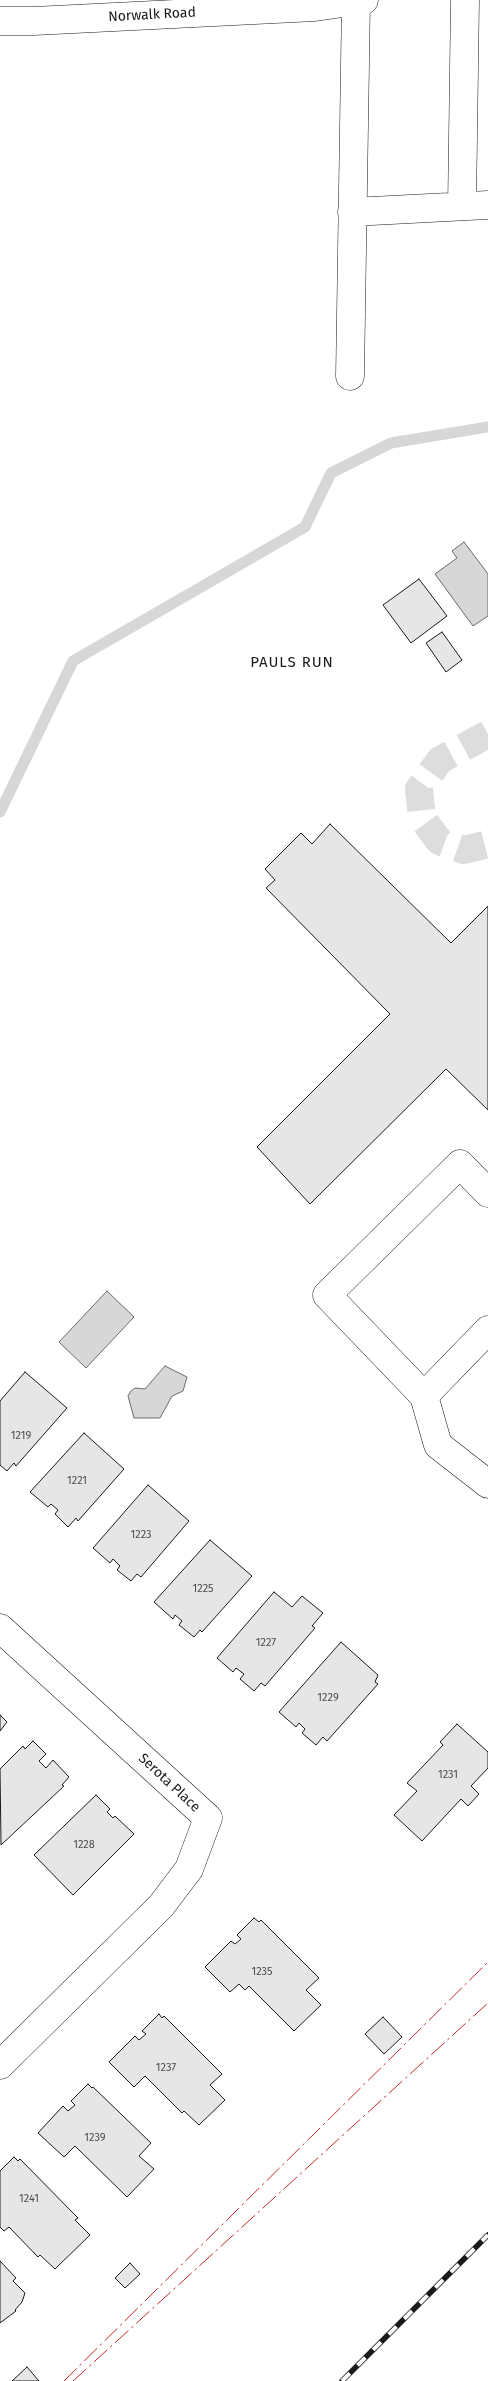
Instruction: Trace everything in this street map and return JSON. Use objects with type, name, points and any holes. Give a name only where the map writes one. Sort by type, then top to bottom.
[{"type":"street","points":[[352,212],[475,206],[465,0]]},
{"type":"street","points":[[350,376],[352,212],[360,1]]},
{"type":"street","name":"Norwalk Road","points":[[0,21],[34,21],[315,7],[360,1]]},
{"type":"street","points":[[488,1193],[460,1164],[327,1295],[424,1396],[438,1444],[488,1484]]},
{"type":"street","points":[[424,1396],[488,1330]]},
{"type":"street","name":"Serota Place","points":[[0,1628],[208,1818],[189,1869],[161,1906],[0,2065]]},
{"type":"shaded area","points":[[464,542],[488,574],[488,616],[473,626],[435,574],[457,558],[452,551]]},
{"type":"shaded area","points":[[107,1291],[134,1317],[86,1368],[59,1342]]},
{"type":"shaded area","points":[[165,1366],[187,1377],[183,1391],[172,1396],[160,1418],[134,1418],[128,1396],[135,1388],[145,1389]]},
{"type":"building","points":[[419,579],[447,616],[411,643],[383,605]]},
{"type":"building","points":[[442,632],[462,660],[446,672],[426,643]]},
{"type":"building","points":[[330,824],[451,943],[488,906],[488,1110],[446,1069],[310,1204],[257,1147],[390,1014],[266,888],[275,880],[265,869],[301,833],[312,844]]},
{"type":"building","points":[[25,1372],[67,1408],[16,1466],[14,1463],[7,1471],[0,1465],[0,1401]]},
{"type":"building","points":[[84,1433],[124,1469],[78,1521],[76,1518],[68,1527],[55,1514],[58,1510],[51,1504],[48,1507],[30,1492]]},
{"type":"building","points":[[148,1485],[189,1521],[141,1577],[137,1574],[131,1581],[117,1570],[120,1566],[113,1559],[110,1563],[93,1548]]},
{"type":"building","points":[[210,1540],[252,1576],[202,1632],[200,1630],[194,1637],[179,1625],[182,1621],[175,1615],[173,1619],[154,1602]]},
{"type":"building","points":[[274,1592],[292,1607],[302,1596],[323,1613],[312,1626],[315,1628],[265,1686],[261,1683],[254,1691],[240,1679],[244,1674],[236,1668],[233,1672],[217,1658]]},
{"type":"building","points":[[341,1642],[378,1675],[375,1682],[378,1684],[327,1741],[323,1737],[316,1745],[302,1733],[305,1729],[299,1723],[296,1727],[279,1712]]},
{"type":"building","points":[[0,1715],[7,1722],[0,1731]]},
{"type":"building","points":[[457,1724],[488,1752],[488,1768],[471,1786],[479,1794],[468,1806],[461,1799],[422,1841],[394,1815],[417,1791],[407,1783],[443,1745],[440,1742]]},
{"type":"building","points":[[33,1741],[46,1754],[39,1761],[46,1768],[53,1760],[69,1777],[62,1785],[64,1786],[1,1845],[0,1769],[23,1746],[25,1749]]},
{"type":"building","points":[[96,1795],[110,1809],[107,1812],[113,1818],[115,1816],[134,1834],[73,1895],[34,1855]]},
{"type":"building","points":[[254,1918],[259,1922],[261,1920],[319,1978],[306,1990],[321,2005],[294,2031],[249,1986],[245,1990],[239,1984],[230,1992],[205,1967],[231,1941],[235,1944],[241,1939],[237,1935]]},
{"type":"building","points":[[159,2014],[162,2018],[164,2016],[222,2074],[210,2085],[225,2100],[199,2125],[184,2111],[182,2113],[145,2076],[134,2087],[109,2062],[135,2036],[139,2040],[146,2034],[142,2031]]},
{"type":"building","points":[[383,2017],[402,2037],[384,2054],[365,2034]]},
{"type":"building","points":[[88,2084],[151,2143],[139,2156],[154,2169],[127,2197],[75,2146],[64,2157],[38,2133],[63,2106],[68,2111],[75,2105],[71,2101]]},
{"type":"building","points":[[14,2157],[18,2161],[20,2159],[78,2218],[75,2220],[90,2235],[55,2269],[40,2255],[38,2257],[9,2227],[4,2231],[0,2227],[0,2171]]},
{"type":"building","points":[[0,2261],[16,2278],[13,2281],[25,2293],[16,2311],[0,2323]]},
{"type":"building","points":[[130,2263],[140,2274],[125,2288],[115,2278]]},
{"type":"building","points":[[27,2367],[39,2381],[12,2381]]},
{"type":"waterway","points":[[0,812],[73,661],[305,527],[331,473],[391,443],[488,427]]},
{"type":"tunnel","points":[[488,734],[440,760],[419,789],[422,818],[439,841],[464,850],[488,844]]},
{"type":"railway","points":[[342,2381],[488,2235]]},
{"type":"power","points":[[64,2381],[488,1962]]},
{"type":"power","points":[[73,2381],[488,2003]]},
{"type":"district","name":"PAULS RUN","points":[[292,663]]}]
